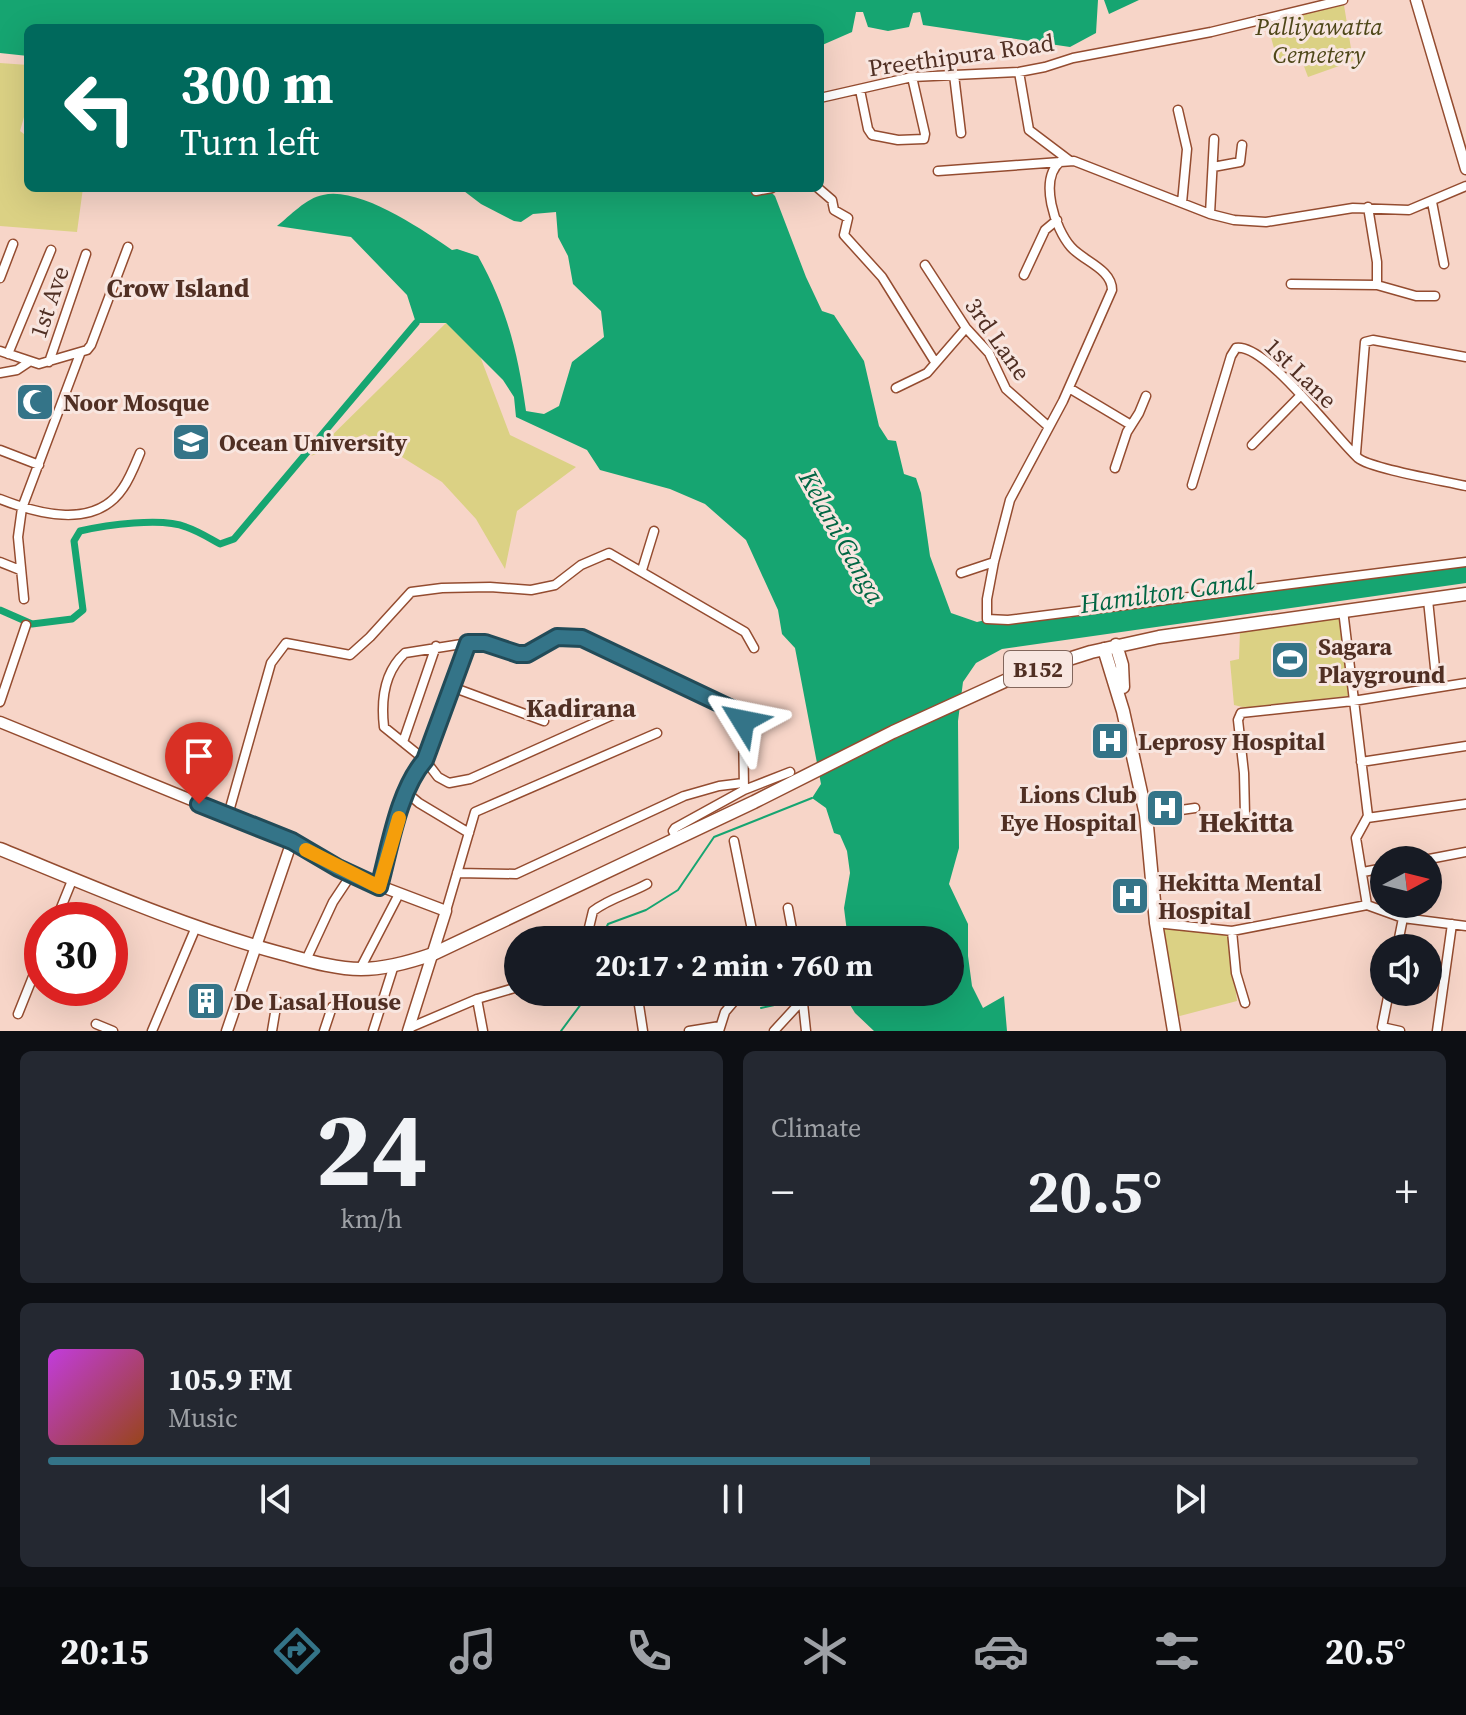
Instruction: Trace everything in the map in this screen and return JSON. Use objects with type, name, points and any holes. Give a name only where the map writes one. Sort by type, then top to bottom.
[{"type":"main road","name":"B152","points":[[676,837],[1018,675],[1110,647],[1466,594]]},
{"type":"main road","points":[[1110,647],[1146,815],[1156,923],[1174,1031]]},
{"type":"main road","points":[[0,849],[196,927],[306,960],[360,969],[394,965],[433,954],[676,837]]},
{"type":"street","name":"Preethipura Road","points":[[824,97],[912,77],[1019,72],[1073,58],[1211,32],[1343,0]]},
{"type":"street","points":[[1416,0],[1466,169]]},
{"type":"street","points":[[1019,72],[1029,130],[1065,161]]},
{"type":"street","points":[[954,75],[961,133]]},
{"type":"street","points":[[860,90],[872,135],[898,140],[924,139],[912,77]]},
{"type":"street","points":[[1178,110],[1187,149],[1182,203]]},
{"type":"street","points":[[1210,214],[1214,139]]},
{"type":"street","points":[[1213,167],[1240,162],[1242,145]]},
{"type":"street","points":[[1065,161],[1052,171],[1050,185],[1057,220],[1070,247],[1108,277],[1112,286],[1069,388],[1010,500],[994,562],[987,599],[987,619],[1008,620],[1466,562]]},
{"type":"street","points":[[938,171],[1065,161],[1092,166],[1210,214],[1234,220],[1266,222],[1368,207],[1409,210],[1466,186]]},
{"type":"street","points":[[823,192],[832,200],[834,210],[848,218],[844,235],[882,277],[935,362]]},
{"type":"street","points":[[1432,202],[1444,264]]},
{"type":"street","points":[[1368,207],[1377,262],[1377,285]]},
{"type":"street","points":[[1024,275],[1045,230],[1057,220]]},
{"type":"street","points":[[0,278],[13,244]]},
{"type":"street","points":[[51,250],[4,352],[29,362],[49,362],[80,354],[91,345],[128,247]]},
{"type":"street","name":"1st Ave","points":[[49,362],[86,254]]},
{"type":"street","name":"3rd Lane","points":[[925,265],[966,328],[989,353],[1006,389],[1049,427]]},
{"type":"street","points":[[1291,284],[1377,285],[1416,296],[1435,296]]},
{"type":"street","points":[[896,388],[923,376],[966,328]]},
{"type":"street","points":[[1356,456],[1355,433],[1365,342],[1373,340],[1466,357]]},
{"type":"street","name":"1st Lane","points":[[1192,485],[1231,356],[1236,348],[1243,348],[1260,355],[1363,461],[1466,486]]},
{"type":"street","points":[[24,599],[18,537],[22,508],[80,354]]},
{"type":"street","points":[[0,373],[17,370],[29,362]]},
{"type":"street","points":[[1069,388],[1131,425]]},
{"type":"street","points":[[1115,468],[1146,396]]},
{"type":"street","points":[[1252,445],[1300,396]]},
{"type":"street","points":[[0,450],[39,465]]},
{"type":"street","points":[[0,499],[35,512],[75,515],[104,506],[123,490],[140,453]]},
{"type":"street","points":[[642,570],[654,531]]},
{"type":"street","points":[[228,815],[271,663],[286,643],[350,655],[411,592],[490,587],[531,590],[555,585],[581,565],[609,553],[745,632],[754,648]]},
{"type":"street","points":[[0,562],[20,570]]},
{"type":"street","points":[[961,573],[994,562]]},
{"type":"street","points":[[1428,600],[1437,687]]},
{"type":"street","points":[[1343,610],[1367,818],[1356,838],[1367,905]]},
{"type":"street","points":[[0,702],[26,625]]},
{"type":"street","points":[[617,713],[449,783],[438,777],[425,760],[384,727],[382,704],[392,671],[405,653],[436,646],[485,643],[527,654],[557,637],[582,638],[738,712],[743,721],[744,787]]},
{"type":"street","points":[[379,887],[406,792],[414,773],[425,760],[468,643]]},
{"type":"street","points":[[403,742],[436,646]]},
{"type":"street","points":[[1245,815],[1238,720],[1241,713],[1353,701],[1466,683]]},
{"type":"street","points":[[452,687],[544,721]]},
{"type":"street","points":[[0,722],[292,841],[351,875],[446,911]]},
{"type":"street","points":[[408,1029],[475,812],[657,733]]},
{"type":"street","points":[[1361,762],[1466,746]]},
{"type":"street","points":[[676,837],[675,828],[744,787],[790,772]]},
{"type":"street","points":[[457,873],[516,874],[684,796],[719,786],[744,787]]},
{"type":"street","points":[[406,792],[469,833]]},
{"type":"street","points":[[1367,818],[1466,804]]},
{"type":"street","points":[[1146,815],[1195,808]]},
{"type":"street","points":[[229,1030],[292,841]]},
{"type":"street","points":[[734,841],[751,926]]},
{"type":"street","points":[[1442,857],[1466,852]]},
{"type":"street","points":[[1363,872],[1370,871]]},
{"type":"street","points":[[306,960],[333,902],[351,875]]},
{"type":"street","points":[[63,902],[73,878]]},
{"type":"street","points":[[589,926],[593,911],[613,898],[647,884]]},
{"type":"street","points":[[360,969],[399,894]]},
{"type":"street","points":[[1156,923],[1232,931],[1370,906]]},
{"type":"street","points":[[788,908],[791,926]]},
{"type":"street","points":[[1400,934],[1403,918],[1466,926]]},
{"type":"street","points":[[1437,1031],[1452,924]]},
{"type":"street","points":[[152,1031],[196,927]]},
{"type":"street","points":[[1232,931],[1236,973],[1245,1003]]},
{"type":"street","points":[[373,1031],[394,965]]},
{"type":"street","points":[[408,1029],[477,999],[504,991]]},
{"type":"street","points":[[18,1014],[24,999]]},
{"type":"street","points":[[477,999],[483,1031]]},
{"type":"street","points":[[272,1031],[277,1001]]},
{"type":"street","points":[[774,1031],[803,1003],[806,1031]]},
{"type":"street","points":[[639,1006],[643,1031]]},
{"type":"street","points":[[689,1031],[720,1029],[730,1006]]},
{"type":"street","points":[[1386,1006],[1382,1027],[1400,1031]]},
{"type":"street","points":[[324,1031],[332,1007]]},
{"type":"street","points":[[96,1024],[113,1031]]},
{"type":"green space","name":"Palliyawatta Cemetery","points":[[1344,5],[1353,61],[1308,77],[1302,61],[1277,59],[1267,23]]},
{"type":"green space","points":[[0,63],[24,65],[24,117],[20,131],[24,134],[24,192],[82,192],[77,232],[0,226]]},
{"type":"green space","points":[[446,323],[480,356],[510,435],[576,467],[517,511],[505,569],[476,519],[442,482],[365,434],[311,456]]},
{"type":"green space","name":"Sagara Playground","points":[[1341,614],[1348,696],[1247,708],[1234,705],[1230,661],[1239,659],[1240,630]]},
{"type":"green space","points":[[1160,928],[1230,936],[1237,1001],[1176,1017]]},
{"type":"water","points":[[0,0],[1098,0],[1096,33],[1070,47],[923,25],[920,12],[913,13],[909,27],[888,31],[868,27],[863,12],[856,12],[852,32],[824,44],[824,24],[24,24],[24,56],[0,53]]},
{"type":"water","points":[[1104,0],[1139,0],[1109,14]]},
{"type":"water","name":"Kelani Ganga","points":[[465,192],[771,192],[822,311],[834,315],[864,361],[879,426],[888,440],[896,441],[904,474],[916,478],[930,556],[951,613],[977,622],[998,617],[1065,618],[1466,565],[1466,583],[1002,649],[976,663],[963,682],[958,721],[959,848],[949,884],[968,924],[972,986],[983,1008],[1004,996],[1007,1031],[874,1031],[851,1006],[964,1006],[964,926],[846,926],[844,908],[850,873],[847,851],[840,835],[834,833],[826,808],[812,798],[821,784],[795,648],[782,634],[778,610],[746,540],[705,504],[670,489],[600,470],[587,450],[516,417],[514,397],[503,380],[446,323],[416,323],[407,295],[351,237],[277,226],[310,200],[338,194],[372,203],[408,221],[452,250],[478,256],[497,294],[510,331],[526,411],[544,414],[559,406],[572,362],[604,337],[601,311],[573,284],[568,256],[558,237],[556,212],[533,214],[521,222],[514,221]]},
{"type":"waterway","points":[[0,610],[32,624],[72,619],[83,610],[74,541],[80,531],[149,522],[176,524],[220,544],[234,539],[416,323]]},
{"type":"waterway","points":[[607,926],[646,910],[678,890],[714,837],[812,798]]},
{"type":"waterway","points":[[561,1031],[580,1006]]},
{"type":"waterway","points":[[761,1008],[770,1006]]},
{"type":"slow traffic","points":[[306,850],[379,887],[399,818]]},
{"type":"place","name":"Noor Mosque","points":[[35,402]]},
{"type":"place","name":"Ocean University","points":[[191,442]]},
{"type":"place","name":"Sagara Playground","points":[[1290,660]]},
{"type":"place","name":"Leprosy Hospital","points":[[1110,741]]},
{"type":"place","name":"Lions Club Eye Hospital","points":[[1165,808]]},
{"type":"place","name":"Hekitta Mental Hospital","points":[[1130,896]]},
{"type":"place","name":"De Lasal House","points":[[206,1001]]},
{"type":"district","name":"Crow Island","points":[[178,288]]},
{"type":"district","name":"Kadirana","points":[[581,708]]},
{"type":"district","name":"Hekitta","points":[[1246,822]]},
{"type":"route","points":[[199,804],[292,841],[351,875],[379,887],[406,792],[437,732],[468,643],[485,643],[527,654],[557,637],[582,638],[738,712],[743,721]]},
{"type":"water label","name":"Hamilton Canal","points":[[1167,592]]}]
